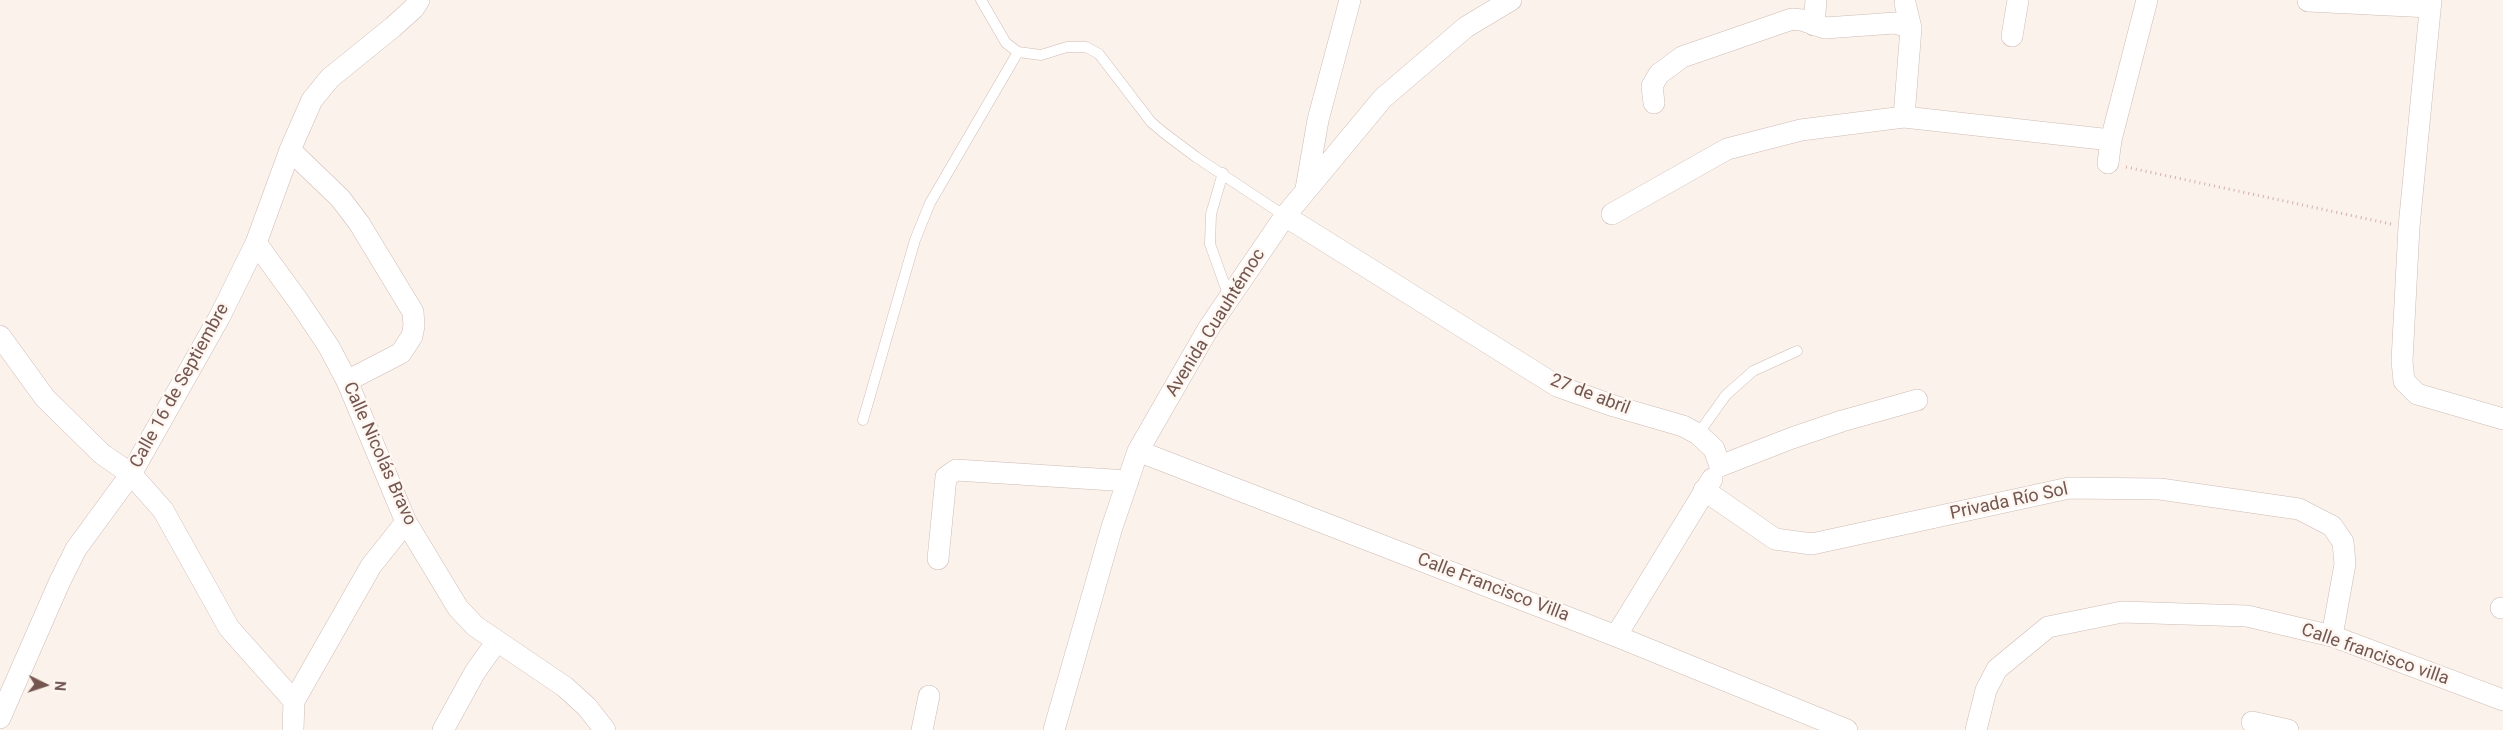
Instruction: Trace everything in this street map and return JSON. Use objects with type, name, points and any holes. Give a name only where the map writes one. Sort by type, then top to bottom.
[{"type":"street","name":"Calle 16 de Septiembre","points":[[0,718],[76,549],[131,474],[220,316],[256,242],[290,150],[312,100],[330,78],[407,14],[419,0]]},
{"type":"street","points":[[1306,189],[1318,120],[1350,0]]},
{"type":"street","name":"Avenida Cuauhtémoc","points":[[1054,730],[1112,527],[1138,451],[1208,329],[1285,216],[1383,98],[1466,27],[1511,0]]},
{"type":"street","points":[[1814,25],[1816,0]]},
{"type":"street","points":[[2012,36],[2018,0]]},
{"type":"street","points":[[2108,163],[2111,140],[2147,0]]},
{"type":"street","points":[[2308,1],[2431,4],[2409,227],[2402,361],[2404,381],[2417,394],[2503,419]]},
{"type":"street","points":[[1904,117],[1911,28],[1905,3]]},
{"type":"street","points":[[1654,103],[1652,86],[1659,74],[1682,57],[1792,19],[1802,20],[1825,28],[1895,23],[1911,28]]},
{"type":"street","points":[[1612,214],[1727,149],[1801,130],[1904,117],[2111,140]]},
{"type":"street","points":[[290,150],[340,198],[359,222],[412,312],[414,326],[412,336],[401,353],[347,381]]},
{"type":"street","name":"27 de abril","points":[[1285,216],[1557,386],[1614,406],[1683,426],[1698,434],[1714,449],[1720,466]]},
{"type":"street","name":"Calle Nicolás Bravo","points":[[256,242],[329,347],[347,381],[406,522],[458,608],[475,626],[565,687],[587,707],[605,730]]},
{"type":"street","points":[[0,336],[45,398],[102,454],[131,474],[163,510],[229,628],[294,700]]},
{"type":"street","points":[[1616,636],[1720,466],[1800,435],[1917,400]]},
{"type":"street","name":"Calle Francisco Villa","points":[[1138,451],[1616,636],[1847,730]]},
{"type":"street","points":[[938,559],[946,477],[956,470],[1128,481]]},
{"type":"street","name":"Privada Río Sol","points":[[1704,490],[1775,539],[1812,544],[2069,488],[2160,490],[2299,509],[2332,526],[2343,542],[2344,564],[2332,636]]},
{"type":"street","points":[[293,730],[294,700],[371,566],[406,522]]},
{"type":"street","name":"Calle francisco villa","points":[[1976,730],[1986,690],[1997,669],[2048,626],[2122,612],[2247,616],[2332,636],[2503,700]]},
{"type":"street","points":[[443,730],[475,672],[497,641]]},
{"type":"street","points":[[922,730],[929,696]]},
{"type":"street","points":[[2252,722],[2288,730]]},
{"type":"lane","points":[[981,0],[1006,43],[1018,52],[1041,55],[1067,46],[1086,47],[1099,54],[1152,122],[1196,157],[1223,173],[1285,216]]},
{"type":"lane","points":[[863,420],[915,240],[930,203],[1018,52]]},
{"type":"lane","points":[[1223,173],[1211,214],[1210,244],[1230,298]]},
{"type":"lane","points":[[1698,434],[1726,394],[1753,371],[1797,351]]},
{"type":"path","points":[[2108,163],[2409,227]]}]
